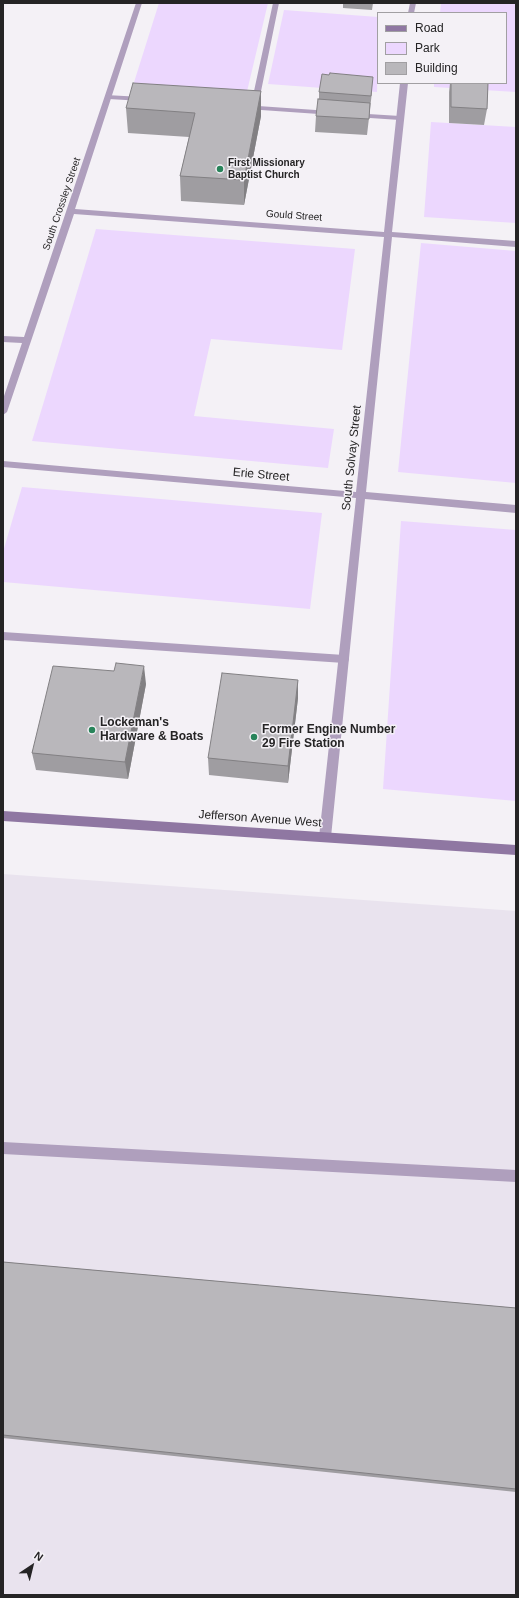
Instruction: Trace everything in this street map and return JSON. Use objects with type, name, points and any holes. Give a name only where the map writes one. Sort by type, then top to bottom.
[{"type":"main road","name":"Jefferson Avenue West","points":[[3,816],[516,850]]},
{"type":"street","name":"South Crossley Street","points":[[3,412],[139,3]]},
{"type":"street","points":[[254,107],[276,3]]},
{"type":"street","name":"South Solvay Street","points":[[325,837],[404,84]]},
{"type":"street","points":[[109,97],[147,100]]},
{"type":"street","points":[[238,106],[400,118]]},
{"type":"street","name":"Gould Street","points":[[70,211],[516,244]]},
{"type":"street","points":[[3,339],[26,340]]},
{"type":"street","name":"Erie Street","points":[[3,464],[516,509]]},
{"type":"street","points":[[3,636],[344,659]]},
{"type":"street","points":[[3,1148],[516,1176]]},
{"type":"shaded area","points":[[3,874],[516,911],[516,1595],[3,1595]]},
{"type":"green space","points":[[159,3],[268,3],[244,104],[130,95]]},
{"type":"green space","points":[[441,3],[516,3],[516,92],[434,87],[434,84],[507,84],[507,12],[440,12]]},
{"type":"green space","points":[[284,10],[377,17],[377,92],[268,84]]},
{"type":"green space","points":[[431,122],[516,127],[516,223],[424,217]]},
{"type":"green space","points":[[96,229],[355,249],[342,350],[211,339],[194,416],[334,429],[328,468],[32,441]]},
{"type":"green space","points":[[421,243],[516,251],[516,483],[398,472]]},
{"type":"green space","points":[[22,487],[322,513],[310,609],[3,582],[3,552]]},
{"type":"green space","points":[[401,521],[516,530],[516,801],[383,789]]},
{"type":"building","points":[[330,73],[373,77],[371,96],[319,92],[322,74],[329,75]]},
{"type":"building","points":[[133,83],[261,91],[244,180],[180,176],[195,113],[126,108]]},
{"type":"building","points":[[451,84],[488,84],[487,109],[451,107]]},
{"type":"building","points":[[318,99],[370,103],[369,119],[316,116]]},
{"type":"building","name":"Lockeman's Hardware & Boats","points":[[116,663],[144,666],[125,762],[32,753],[53,666],[114,671]]},
{"type":"building","name":"Former Engine Number 29 Fire Station","points":[[222,673],[298,680],[288,766],[208,758]]},
{"type":"building","points":[[3,1262],[516,1308],[516,1489],[3,1435]]},
{"type":"place","name":"First Missionary Baptist Church","points":[[220,169]]},
{"type":"place","name":"Lockeman's Hardware & Boats","points":[[92,730]]},
{"type":"place","name":"Former Engine Number 29 Fire Station","points":[[254,737]]}]
